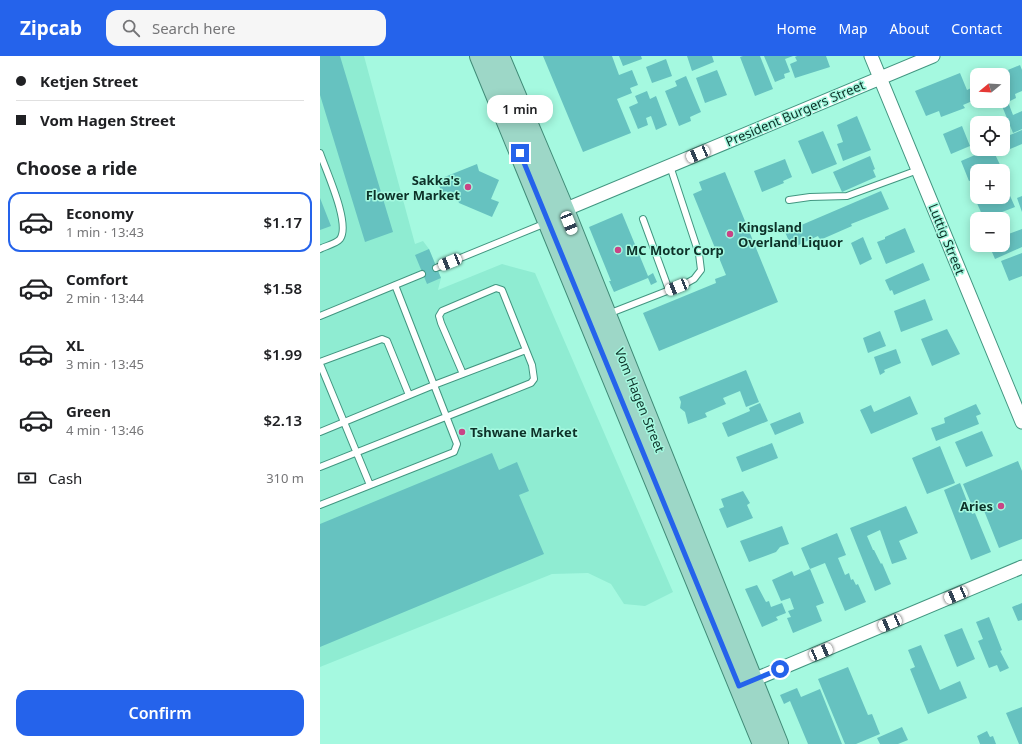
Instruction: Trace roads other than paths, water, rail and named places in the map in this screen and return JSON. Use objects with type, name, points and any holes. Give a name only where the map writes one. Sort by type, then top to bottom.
[{"type":"main road","name":"Vom Hagen Street","points":[[480,56],[606,315],[745,683],[763,744]]},
{"type":"main road","name":"Vom Hagen Street","points":[[499,56],[557,216],[745,683],[778,744]]},
{"type":"street","name":"Luttig Street","points":[[871,56],[1022,422]]},
{"type":"street","name":"President Burgers Street","points":[[557,216],[670,166],[933,56]]},
{"type":"street","points":[[745,683],[1022,567]]},
{"type":"lane","points":[[320,153],[343,218],[343,232],[339,241],[320,249]]},
{"type":"lane","points":[[606,315],[690,281],[701,270],[699,254],[670,166]]},
{"type":"lane","points":[[789,200],[810,197],[847,196],[918,170]]},
{"type":"lane","points":[[436,268],[557,216]]},
{"type":"lane","points":[[643,219],[669,290]]},
{"type":"lane","points":[[320,316],[422,274]]},
{"type":"lane","points":[[320,505],[454,452],[457,444],[395,285]]},
{"type":"lane","points":[[320,467],[531,383],[534,379],[532,365],[505,294],[502,290],[496,288],[442,311],[440,316],[441,323],[463,374]]},
{"type":"lane","points":[[370,485],[320,363],[382,339],[387,341],[409,395]]},
{"type":"lane","points":[[320,432],[434,385],[526,350]]},
{"type":"place","name":"Sakka's Flower Market","points":[[468,187]]},
{"type":"place","name":"Kingsland Overland Liquor","points":[[730,234]]},
{"type":"place","name":"MC Motor Corp","points":[[618,250]]},
{"type":"place","name":"Tshwane Market","points":[[462,432]]},
{"type":"place","name":"Aries","points":[[1001,506]]}]
